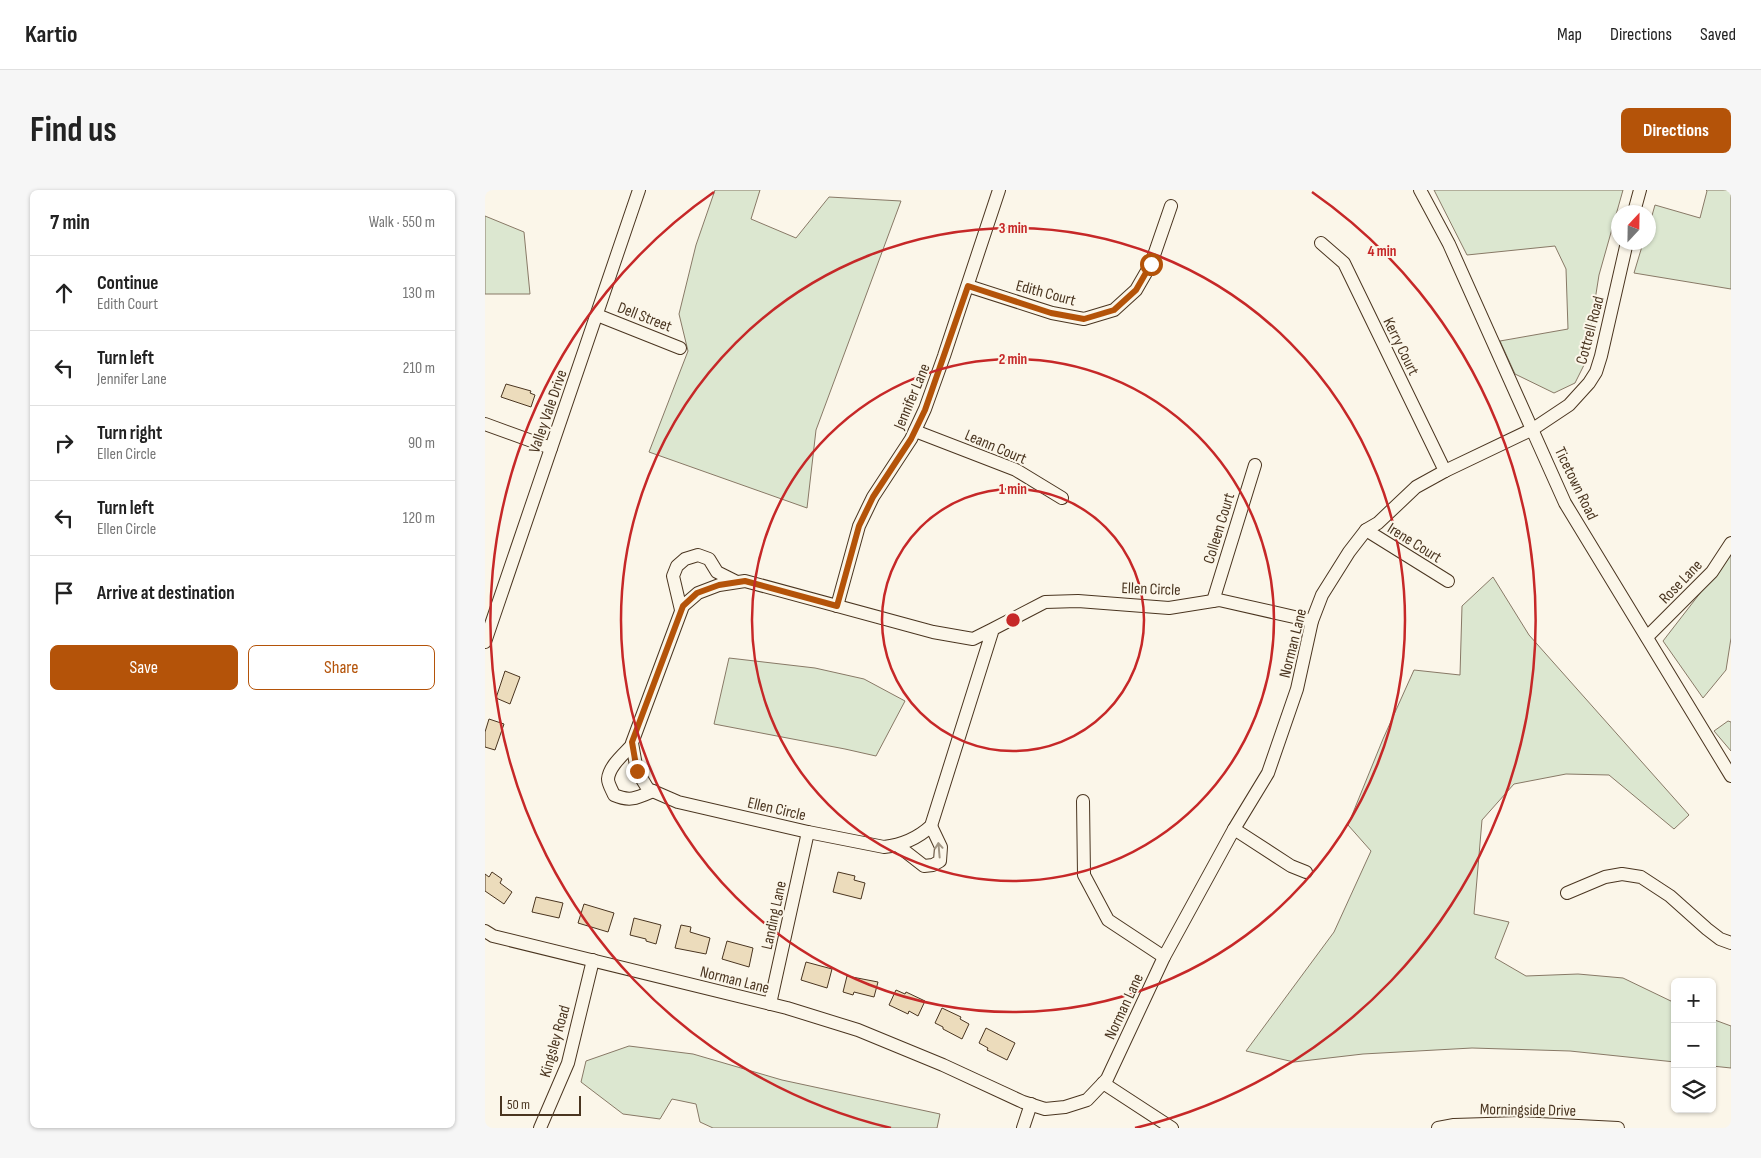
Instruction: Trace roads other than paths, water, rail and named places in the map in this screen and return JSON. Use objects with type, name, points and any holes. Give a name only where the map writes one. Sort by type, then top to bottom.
[{"type":"street","name":"Valley Vale Drive","points":[[485,642],[490,610],[551,448],[639,190]]},
{"type":"street","name":"Jennifer Lane","points":[[837,606],[859,526],[873,497],[915,431],[925,410],[999,190]]},
{"type":"street","name":"Ticetown Road","points":[[1420,190],[1449,244],[1565,503],[1731,776]]},
{"type":"street","points":[[1636,205],[1640,190]]},
{"type":"street","name":"Edith Court","points":[[968,286],[1051,313],[1084,319],[1114,310],[1136,290],[1151,264],[1171,206]]},
{"type":"street","name":"Kerry Court","points":[[1321,243],[1343,263],[1445,471]]},
{"type":"street","name":"Cottrell Road","points":[[1533,428],[1569,405],[1585,388],[1596,372],[1625,250]]},
{"type":"street","name":"Dell Street","points":[[597,315],[680,348]]},
{"type":"street","points":[[485,424],[551,448]]},
{"type":"street","name":"Norman Lane","points":[[485,931],[493,936],[770,1004],[859,1030],[1045,1109],[1065,1107],[1087,1100],[1107,1079],[1164,957],[1267,772],[1297,689],[1312,621],[1322,595],[1336,571],[1365,530],[1378,523],[1416,487],[1533,428]]},
{"type":"street","name":"Leann Court","points":[[915,431],[1016,470],[1061,498]]},
{"type":"street","name":"Colleen Court","points":[[1213,601],[1255,465]]},
{"type":"street","name":"Irene Court","points":[[1365,530],[1448,581]]},
{"type":"street","name":"Rose Lane","points":[[1647,638],[1712,572],[1731,543]]},
{"type":"street","name":"Ellen Circle","points":[[681,610],[673,576],[677,566],[685,559],[699,555],[709,559],[717,572],[737,582]]},
{"type":"street","name":"Ellen Circle","points":[[931,826],[922,834],[897,846],[884,847],[808,832],[679,802],[648,789],[637,771],[632,742],[683,606],[697,593],[719,585],[745,581],[933,632],[973,639],[1045,602],[1105,602],[1169,608],[1219,600],[1312,621]]},
{"type":"street","points":[[897,846],[924,866],[933,865],[940,861],[941,847],[931,826],[993,628]]},
{"type":"street","name":"Ellen Circle","points":[[632,745],[610,772],[608,780],[614,795],[625,800],[653,791]]},
{"type":"street","points":[[1083,801],[1084,875],[1108,920],[1164,957]]},
{"type":"street","points":[[1234,829],[1291,866],[1306,872]]},
{"type":"street","name":"Landing Lane","points":[[770,1004],[808,832]]},
{"type":"street","points":[[1567,893],[1605,877],[1622,874],[1641,877],[1670,896],[1720,939],[1731,943]]},
{"type":"street","name":"Kingsley Road","points":[[540,1128],[568,1063],[593,960]]},
{"type":"street","points":[[1103,1083],[1172,1128]]},
{"type":"street","points":[[1023,1128],[1031,1104]]},
{"type":"street","name":"Morningside Drive","points":[[1438,1128],[1454,1124],[1520,1123],[1559,1127],[1618,1128]]}]
